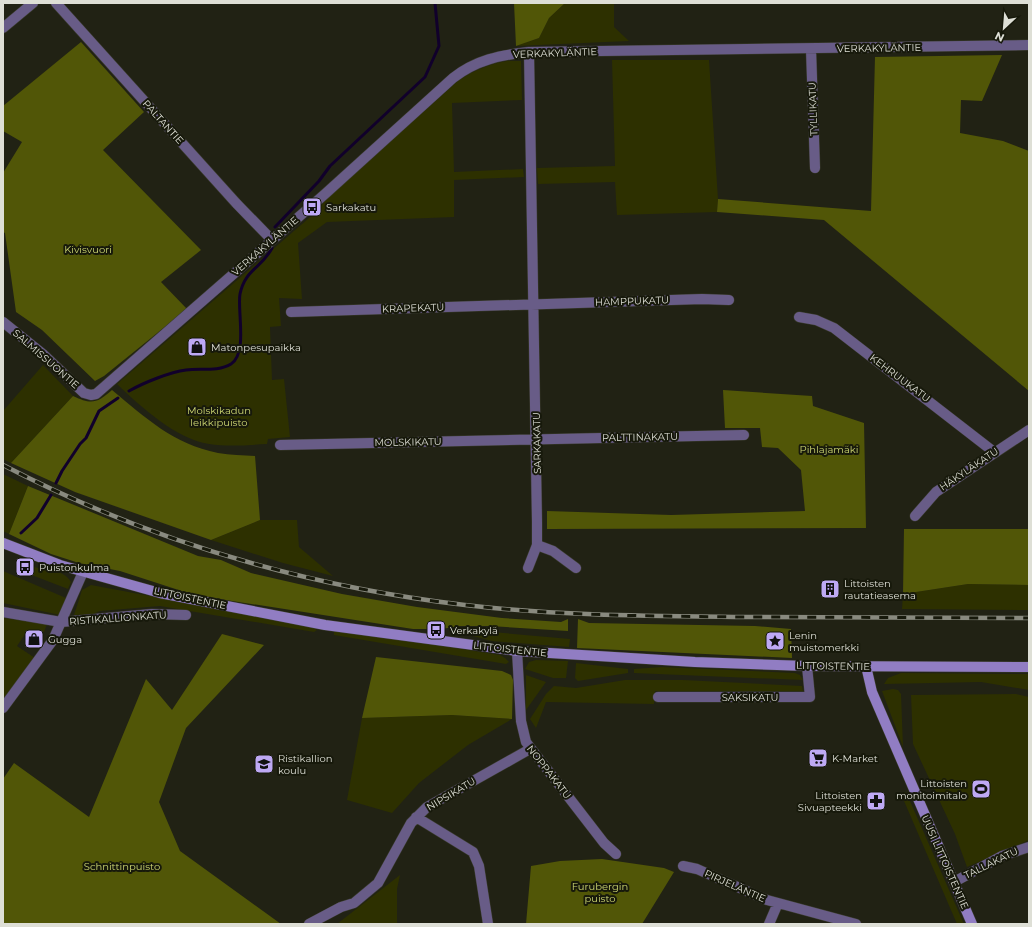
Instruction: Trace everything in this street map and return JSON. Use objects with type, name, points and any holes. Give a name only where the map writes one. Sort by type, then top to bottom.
[{"type":"street","points":[[3,28],[33,3]]},
{"type":"street","name":"PALTANTIE","points":[[56,3],[236,203],[272,239]]},
{"type":"street","name":"VERKAKYLÄNTIE","points":[[88,395],[96,394],[102,391],[272,239],[325,194],[461,71],[471,65],[491,58],[529,52],[1029,45]]},
{"type":"street","name":"TYLLIKATU","points":[[811,49],[815,168]]},
{"type":"street","name":"SARKAKATU","points":[[528,568],[537,545],[537,440],[529,52]]},
{"type":"street","name":"HAMPPUKATU","points":[[534,304],[702,299],[730,300]]},
{"type":"street","name":"KRAPEKATU","points":[[291,312],[534,304]]},
{"type":"street","name":"KEHRUUKATU","points":[[800,317],[816,320],[834,328],[994,452]]},
{"type":"street","name":"SALMISSUONTIE","points":[[3,322],[44,355],[88,395]]},
{"type":"street","name":"HÄKYLÄKATU","points":[[915,516],[936,492],[1029,430]]},
{"type":"street","name":"PALTTINAKATU","points":[[537,440],[744,435]]},
{"type":"street","name":"MOLSKIKATU","points":[[280,445],[537,440]]},
{"type":"street","name":"LITTOISTENTIE","points":[[3,543],[82,572],[160,593],[325,625],[517,651],[663,660],[807,666],[1029,667]]},
{"type":"street","points":[[537,545],[552,551],[576,568]]},
{"type":"street","points":[[3,708],[53,640],[82,572]]},
{"type":"street","name":"RISTIKALLIONKATU","points":[[3,612],[61,622],[152,614],[186,615]]},
{"type":"street","name":"NOPPAKATU","points":[[517,651],[523,735],[530,749],[604,843],[616,854]]},
{"type":"street","name":"SAKSIKATU","points":[[658,697],[810,697],[807,666]]},
{"type":"street","name":"UUSI LITTOISTENTIE","points":[[866,666],[872,692],[972,924]]},
{"type":"street","name":"NIPSIKATU","points":[[310,924],[341,907],[354,902],[378,883],[416,817],[435,801],[530,749]]},
{"type":"street","points":[[416,817],[473,852],[479,866],[488,924]]},
{"type":"street","name":"TALLAKATU","points":[[954,882],[1002,856],[1029,847]]},
{"type":"street","name":"PIRJELÄNTIE","points":[[683,866],[702,871],[755,896],[778,904],[856,924]]},
{"type":"street","points":[[769,924],[778,904]]},
{"type":"green space","points":[[514,3],[565,3],[549,18],[539,38],[516,46]]},
{"type":"green space","points":[[565,3],[614,3],[614,27],[629,41],[516,46],[539,38],[549,18]]},
{"type":"green space","name":"Kivisvuori","points":[[81,42],[144,112],[103,150],[201,250],[161,282],[187,309],[104,376],[95,381],[42,330],[16,312],[5,233],[3,232],[3,173],[22,142],[3,131],[3,106]]},
{"type":"green space","points":[[1002,55],[982,101],[961,100],[960,133],[1003,141],[1029,151],[1029,391],[824,220],[717,212],[718,199],[871,211],[875,57]]},
{"type":"green space","points":[[612,60],[709,60],[718,199],[717,212],[617,215],[615,182],[538,184],[537,168],[615,166]]},
{"type":"green space","name":"Molskikadun leikkipuisto","points":[[507,61],[521,61],[522,100],[452,103],[454,172],[523,169],[524,177],[454,180],[454,217],[327,222],[298,243],[302,299],[279,298],[281,326],[270,327],[272,380],[284,379],[290,437],[268,439],[267,444],[231,446],[209,444],[197,441],[184,436],[160,421],[117,384],[309,218],[331,195],[459,80],[482,68]]},
{"type":"green space","points":[[43,365],[73,396],[11,463],[3,459],[3,411]]},
{"type":"green space","points":[[112,390],[161,429],[187,443],[218,453],[255,456],[260,520],[211,540],[75,492],[11,463],[73,396],[85,401],[94,401],[102,398]]},
{"type":"green space","name":"Pihlajamäki","points":[[723,390],[812,396],[813,406],[864,423],[866,528],[547,529],[547,511],[671,515],[805,511],[801,470],[778,448],[762,447],[760,428],[725,428]]},
{"type":"green space","points":[[3,474],[28,486],[9,534],[3,531]]},
{"type":"green space","points":[[28,486],[198,556],[221,560],[251,573],[342,594],[417,607],[502,618],[561,622],[568,619],[568,631],[490,626],[459,626],[442,629],[413,629],[194,595],[120,571],[79,563],[51,554],[9,534]]},
{"type":"green space","points":[[260,520],[297,520],[299,547],[333,576],[283,563],[211,540]]},
{"type":"green space","points":[[904,529],[1029,529],[1029,585],[968,584],[903,594]]},
{"type":"green space","points":[[32,566],[64,574],[71,582],[68,589],[29,574]]},
{"type":"green space","points":[[3,571],[66,598],[60,615],[3,603]]},
{"type":"green space","points":[[968,584],[1029,585],[1029,610],[902,609],[903,594]]},
{"type":"green space","points":[[91,585],[311,626],[317,630],[314,632],[160,606],[100,611],[93,614],[74,615],[82,590]]},
{"type":"green space","points":[[3,618],[47,624],[44,632],[28,630],[17,646],[35,658],[3,703]]},
{"type":"green space","points":[[578,619],[589,623],[755,626],[791,629],[792,658],[577,648]]},
{"type":"green space","points":[[340,630],[500,655],[509,662],[506,664],[334,635],[334,632]]},
{"type":"green space","points":[[464,632],[492,632],[570,639],[569,647],[492,641],[465,634]]},
{"type":"green space","name":"Schnittinpuisto","points":[[222,634],[264,645],[186,728],[159,802],[180,851],[281,924],[3,924],[3,779],[14,763],[89,817],[146,679],[172,710]]},
{"type":"green space","points":[[376,657],[502,671],[511,675],[513,680],[512,719],[452,715],[362,718]]},
{"type":"green space","points":[[536,660],[568,661],[566,678],[553,678],[525,669],[529,662]]},
{"type":"green space","points":[[576,663],[628,669],[628,673],[578,681],[575,678]]},
{"type":"green space","points":[[662,667],[795,673],[800,675],[803,680],[634,673],[634,669]]},
{"type":"green space","points":[[901,673],[1029,674],[1029,690],[981,682],[884,684],[888,678]]},
{"type":"green space","points":[[526,675],[546,682],[526,710]]},
{"type":"green space","points":[[625,680],[683,680],[802,686],[803,691],[655,691],[654,704],[546,702],[536,728],[530,719],[546,694],[554,686],[576,688]]},
{"type":"green space","points":[[893,689],[898,690],[901,694],[903,747],[882,691]]},
{"type":"green space","name":"Littoisten monitoimitalo","points":[[1016,694],[1029,697],[1029,840],[967,867],[955,834],[913,744],[911,695]]},
{"type":"green space","points":[[452,715],[512,719],[468,745],[419,783],[392,813],[347,800],[362,718]]},
{"type":"green space","points":[[906,792],[964,924],[957,924],[901,794]]},
{"type":"green space","name":"Furubergin puisto","points":[[602,859],[664,868],[674,872],[642,924],[526,924],[531,866],[560,861]]},
{"type":"green space","points":[[400,875],[397,889],[397,924],[337,924]]},
{"type":"waterway","points":[[275,227],[319,181],[330,166],[425,77],[439,46],[435,3]]},
{"type":"waterway","points":[[129,391],[149,381],[172,373],[191,369],[220,368],[231,364],[236,358],[241,341],[239,301],[242,286],[272,248]]},
{"type":"waterway","points":[[56,483],[62,471],[80,444],[86,438],[99,411],[118,398]]},
{"type":"waterway","points":[[21,533],[37,518],[51,495]]},
{"type":"railway","points":[[3,465],[58,492],[113,516],[170,537],[228,556],[286,572],[345,586],[405,597],[500,609],[604,615],[1029,618]]},
{"type":"place","name":"Sarkakatu","points":[[312,207]]},
{"type":"place","name":"Matonpesupaikka","points":[[197,347]]},
{"type":"place","name":"Puistonkulma","points":[[25,567]]},
{"type":"place","name":"Littoisten rautatieasema","points":[[830,589]]},
{"type":"place","name":"Verkakylä","points":[[436,630]]},
{"type":"place","name":"Gugga","points":[[34,639]]},
{"type":"place","name":"Lenin muistomerkki","points":[[775,641]]},
{"type":"place","name":"K-Market","points":[[818,758]]},
{"type":"place","name":"Ristikallion koulu","points":[[264,764]]},
{"type":"place","name":"Littoisten monitoimitalo","points":[[981,789]]},
{"type":"place","name":"Littoisten Sivuapteekki","points":[[876,801]]}]
